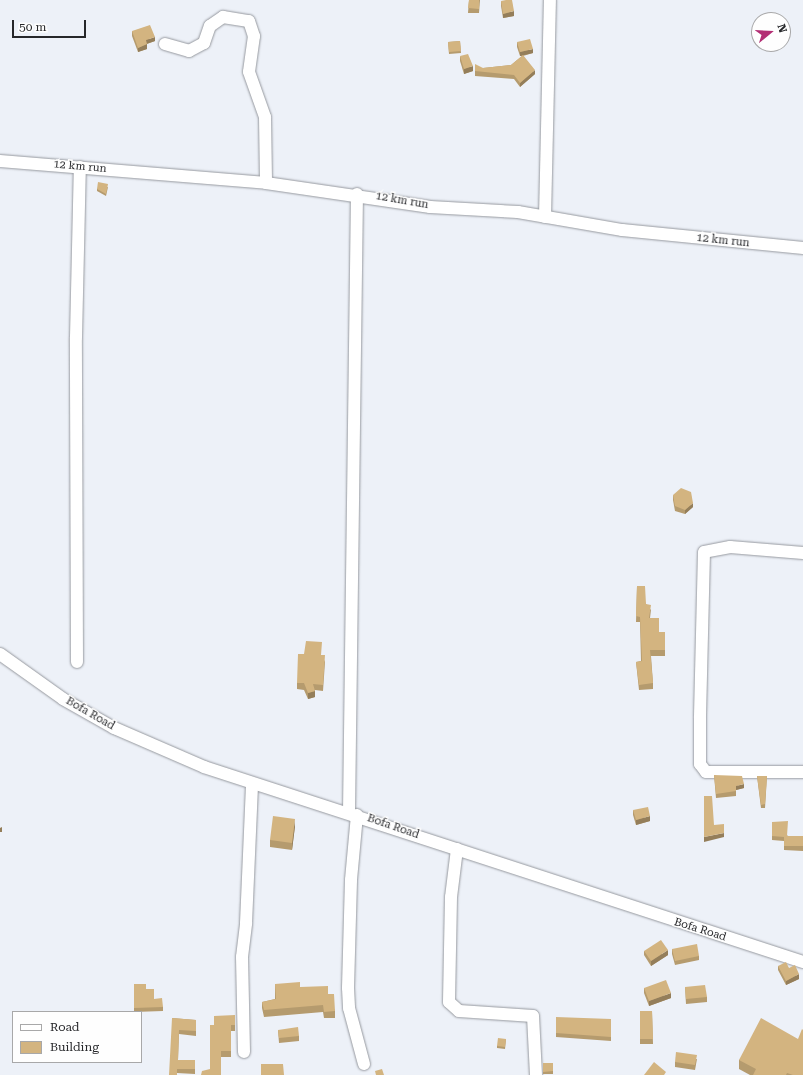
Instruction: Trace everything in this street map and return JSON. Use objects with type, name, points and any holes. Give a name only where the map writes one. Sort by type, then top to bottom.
[{"type":"street","points":[[545,217],[550,0]]},
{"type":"street","points":[[165,44],[189,51],[204,43],[210,26],[223,17],[249,21],[254,36],[250,72],[265,117],[266,183]]},
{"type":"street","name":"12 km run","points":[[0,161],[266,183],[357,194],[430,207],[545,217],[622,230],[803,248]]},
{"type":"street","points":[[77,662],[76,344],[80,167]]},
{"type":"street","points":[[357,194],[353,813],[348,988],[349,1008],[364,1064]]},
{"type":"street","points":[[803,553],[730,548],[704,552],[700,718],[700,764],[706,772],[803,772]]},
{"type":"street","name":"Bofa Road","points":[[0,654],[63,699],[114,728],[252,784],[353,813],[642,912],[803,962]]},
{"type":"street","points":[[244,1052],[242,957],[246,923],[252,784]]},
{"type":"street","points":[[457,848],[451,897],[449,1002],[459,1011],[533,1016],[536,1075]]},
{"type":"building","points":[[469,0],[479,0],[479,9],[468,8]]},
{"type":"building","points":[[512,0],[514,11],[503,14],[501,1]]},
{"type":"building","points":[[150,25],[155,37],[146,40],[147,44],[138,48],[132,31]]},
{"type":"building","points":[[530,39],[533,49],[520,52],[517,42]]},
{"type":"building","points":[[460,41],[461,51],[449,52],[448,42]]},
{"type":"building","points":[[468,54],[473,66],[464,69],[460,56]]},
{"type":"building","points":[[523,55],[535,70],[520,83],[514,75],[475,71],[475,64],[483,68],[511,65]]},
{"type":"building","points":[[98,182],[108,184],[106,194],[97,189]]},
{"type":"building","points":[[681,488],[691,492],[693,503],[685,510],[675,506],[673,495]]},
{"type":"building","points":[[637,586],[645,586],[646,604],[651,605],[649,618],[659,618],[659,632],[665,632],[665,650],[650,650],[653,683],[639,685],[636,662],[642,661],[640,617],[636,616]]},
{"type":"building","points":[[306,641],[322,642],[321,655],[325,655],[323,685],[313,684],[315,691],[308,693],[304,683],[297,683],[298,654],[304,654]]},
{"type":"building","points":[[714,775],[742,776],[744,784],[736,786],[736,791],[716,794]]},
{"type":"building","points":[[757,776],[767,776],[765,804],[761,805]]},
{"type":"building","points":[[704,796],[712,796],[714,825],[724,824],[724,833],[704,837]]},
{"type":"building","points":[[648,807],[650,816],[636,820],[633,810]]},
{"type":"building","points":[[273,816],[295,819],[292,843],[270,840]]},
{"type":"building","points":[[788,821],[787,836],[803,836],[803,846],[784,846],[784,837],[772,836],[772,822]]},
{"type":"building","points":[[661,940],[668,950],[651,961],[644,951]]},
{"type":"building","points":[[697,944],[699,956],[675,961],[672,949]]},
{"type":"building","points":[[786,962],[789,968],[795,965],[799,974],[786,981],[778,966]]},
{"type":"building","points":[[666,980],[671,993],[649,1001],[644,988]]},
{"type":"building","points":[[300,982],[300,987],[328,986],[328,994],[334,994],[335,1011],[324,1012],[323,1005],[264,1010],[262,1002],[276,999],[275,984]]},
{"type":"building","points":[[134,984],[146,984],[146,989],[154,989],[154,999],[162,998],[163,1007],[134,1008]]},
{"type":"building","points":[[705,985],[707,997],[686,999],[685,987]]},
{"type":"building","points":[[640,1011],[652,1011],[653,1039],[640,1039]]},
{"type":"building","points":[[235,1015],[235,1025],[231,1025],[231,1051],[221,1051],[221,1075],[201,1075],[202,1071],[210,1069],[210,1025],[214,1025],[214,1016]]},
{"type":"building","points":[[556,1017],[611,1019],[611,1037],[556,1033]]},
{"type":"building","points":[[172,1018],[196,1020],[196,1031],[179,1030],[178,1060],[195,1060],[195,1069],[177,1069],[177,1075],[169,1075]]},
{"type":"building","points":[[761,1018],[798,1039],[802,1029],[803,1030],[803,1075],[793,1075],[787,1073],[786,1075],[753,1075],[756,1069],[739,1060]]},
{"type":"building","points":[[298,1027],[299,1036],[279,1038],[278,1030]]},
{"type":"building","points":[[498,1038],[506,1039],[505,1047],[497,1046]]},
{"type":"building","points":[[676,1052],[697,1055],[695,1065],[675,1062]]},
{"type":"building","points":[[654,1062],[666,1072],[664,1075],[644,1075]]},
{"type":"building","points":[[543,1063],[553,1063],[553,1071],[543,1072]]},
{"type":"building","points":[[261,1064],[283,1064],[284,1075],[261,1075]]},
{"type":"building","points":[[382,1069],[384,1075],[376,1075],[375,1071]]}]
